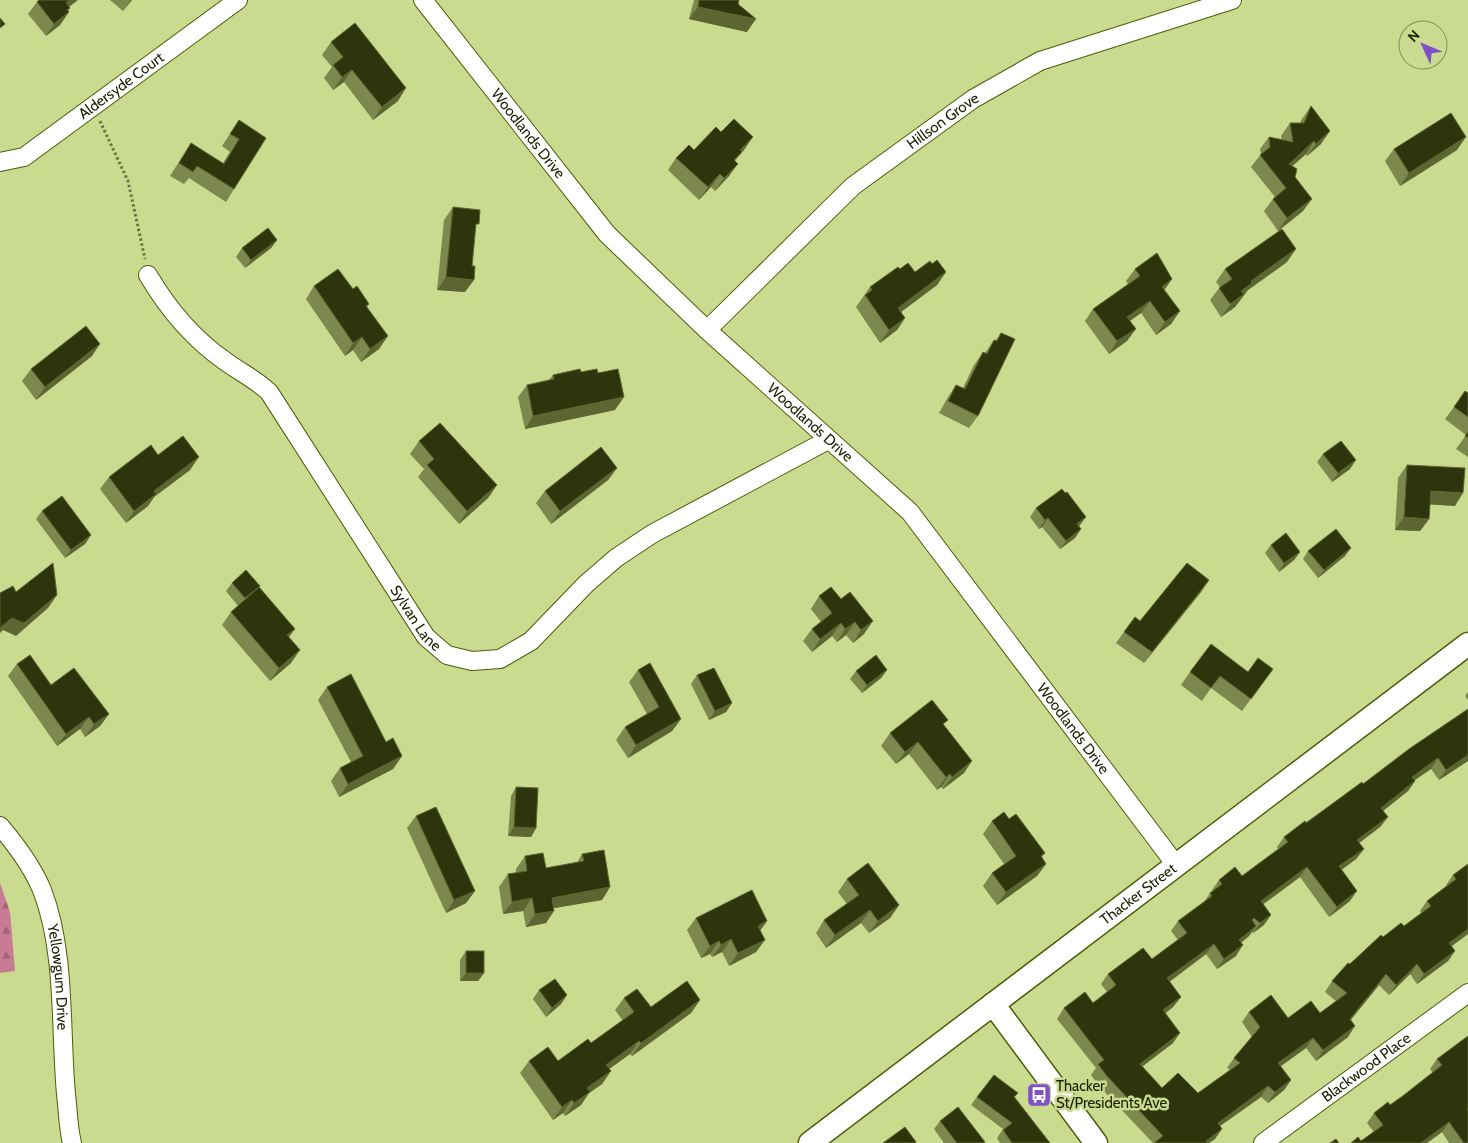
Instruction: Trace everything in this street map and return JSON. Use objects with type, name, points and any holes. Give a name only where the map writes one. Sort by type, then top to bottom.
[{"type":"street","name":"Aldersyde Court","points":[[0,162],[24,156],[238,0]]},
{"type":"street","name":"Woodlands Drive","points":[[423,0],[607,234],[707,330],[910,512],[1176,865]]},
{"type":"street","name":"Hillson Grove","points":[[707,330],[853,186],[972,98],[1040,62],[1232,0]]},
{"type":"street","name":"Sylvan Lane","points":[[148,275],[167,307],[192,334],[225,362],[257,380],[269,392],[426,637],[447,655],[472,661],[500,659],[531,640],[586,584],[616,558],[652,534],[828,440]]},
{"type":"street","name":"Thacker Street","points":[[810,1143],[1468,644]]},
{"type":"street","name":"Yellowgum Drive","points":[[0,826],[21,851],[33,871],[42,889],[55,934],[63,1066],[72,1143]]},
{"type":"street","name":"Blackwood Place","points":[[1263,1143],[1468,993]]},
{"type":"street","points":[[993,1004],[1096,1143]]},
{"type":"path","points":[[93,106],[128,181],[148,275]]},
{"type":"green space","points":[[0,883],[10,912],[15,971],[0,973]]},
{"type":"building","points":[[39,0],[70,0],[66,3],[70,8],[67,10],[69,12],[54,24],[37,2]]},
{"type":"building","points":[[699,0],[739,0],[738,4],[756,19],[698,7]]},
{"type":"building","points":[[0,18],[5,24],[0,28]]},
{"type":"building","points":[[355,23],[406,88],[382,107],[352,70],[342,77],[333,65],[343,57],[331,42]]},
{"type":"building","points":[[1311,106],[1330,131],[1316,144],[1314,141],[1289,164],[1297,169],[1295,177],[1312,199],[1287,218],[1273,199],[1286,188],[1260,155],[1270,147],[1269,137],[1293,142],[1290,123],[1304,123]]},
{"type":"building","points":[[1451,113],[1466,137],[1409,173],[1394,149]]},
{"type":"building","points":[[734,119],[753,137],[740,150],[742,152],[734,160],[738,164],[724,178],[720,174],[708,187],[676,158],[689,145],[694,150],[716,127],[721,132]]},
{"type":"building","points":[[239,120],[266,138],[234,189],[197,166],[193,172],[179,163],[191,143],[224,164],[239,139],[230,134]]},
{"type":"building","points":[[453,207],[480,210],[479,224],[476,224],[472,266],[475,266],[474,280],[446,277]]},
{"type":"building","points":[[268,228],[277,240],[251,260],[242,248]]},
{"type":"building","points":[[1282,229],[1296,249],[1251,281],[1252,283],[1241,291],[1244,294],[1230,304],[1219,288],[1232,279],[1225,269]]},
{"type":"building","points":[[1157,253],[1172,279],[1162,287],[1180,311],[1165,322],[1150,301],[1127,317],[1136,329],[1117,341],[1093,309],[1140,276],[1135,269]]},
{"type":"building","points":[[937,260],[946,272],[898,308],[905,318],[889,330],[865,295],[872,290],[870,287],[898,267],[900,269],[908,263],[915,272],[930,261],[932,264]]},
{"type":"building","points":[[338,269],[353,289],[357,286],[369,304],[366,306],[388,336],[370,349],[362,337],[353,343],[314,286]]},
{"type":"building","points":[[86,326],[100,344],[45,387],[31,369]]},
{"type":"building","points":[[1001,333],[1015,339],[978,416],[948,401],[956,385],[965,389],[983,352],[987,354],[994,340],[997,341]]},
{"type":"building","points":[[580,369],[581,372],[597,369],[598,373],[618,369],[624,397],[533,416],[527,385],[554,379],[553,375]]},
{"type":"building","points":[[1465,391],[1468,393],[1468,417],[1454,407]]},
{"type":"building","points":[[440,423],[497,485],[467,511],[427,465],[434,459],[419,441]]},
{"type":"building","points":[[183,436],[199,457],[154,491],[156,494],[134,511],[109,477],[151,445],[158,455]]},
{"type":"building","points":[[1341,441],[1356,460],[1338,473],[1323,454]]},
{"type":"building","points":[[601,447],[617,468],[560,511],[545,491]]},
{"type":"building","points":[[1407,465],[1465,468],[1463,493],[1431,491],[1429,519],[1404,517]]},
{"type":"building","points":[[1062,489],[1065,493],[1067,492],[1086,517],[1077,524],[1081,529],[1066,541],[1048,518],[1045,520],[1036,508]]},
{"type":"building","points":[[62,496],[91,535],[71,550],[42,511]]},
{"type":"building","points":[[1336,529],[1351,548],[1324,570],[1308,551]]},
{"type":"building","points":[[1286,533],[1300,552],[1284,563],[1271,545]]},
{"type":"building","points":[[53,563],[57,595],[24,623],[12,618],[0,628],[0,593],[13,586],[16,592]]},
{"type":"building","points":[[1187,563],[1209,580],[1152,652],[1124,632],[1135,617],[1140,621]]},
{"type":"building","points":[[246,570],[260,586],[245,598],[232,583]]},
{"type":"building","points":[[259,587],[295,629],[287,635],[300,650],[279,668],[231,612]]},
{"type":"building","points":[[831,587],[841,599],[850,592],[873,621],[861,630],[855,622],[845,629],[841,623],[820,639],[812,629],[832,613],[819,596]]},
{"type":"building","points":[[1211,644],[1248,672],[1258,658],[1273,669],[1251,699],[1220,676],[1211,688],[1190,672]]},
{"type":"building","points":[[30,655],[51,685],[74,668],[109,714],[94,724],[89,717],[66,734],[17,664]]},
{"type":"building","points":[[876,655],[887,670],[867,685],[856,671]]},
{"type":"building","points":[[650,663],[681,719],[636,745],[625,727],[659,707],[638,670]]},
{"type":"building","points":[[714,668],[732,703],[715,711],[697,675]]},
{"type":"building","points":[[351,674],[386,742],[393,738],[402,756],[348,784],[340,768],[363,756],[327,687]]},
{"type":"building","points":[[932,700],[948,720],[943,724],[972,761],[952,777],[950,774],[946,777],[918,742],[905,752],[890,733]]},
{"type":"building","points":[[1468,709],[1468,755],[1446,770],[1438,758],[1412,777],[1415,781],[1381,808],[1388,817],[1357,840],[1364,849],[1339,866],[1357,891],[1337,907],[1307,867],[1261,901],[1271,915],[1260,923],[1254,918],[1252,920],[1256,926],[1239,940],[1243,945],[1224,959],[1214,944],[1167,978],[1181,997],[1163,1010],[1180,1033],[1140,1064],[1162,1088],[1178,1073],[1198,1093],[1240,1063],[1234,1058],[1260,1027],[1249,1012],[1271,995],[1288,1018],[1311,1001],[1320,1013],[1347,993],[1332,981],[1348,963],[1350,964],[1381,935],[1383,937],[1401,923],[1404,926],[1431,906],[1427,901],[1456,879],[1453,875],[1468,864],[1468,929],[1449,943],[1455,951],[1424,974],[1417,964],[1396,985],[1386,974],[1350,1019],[1355,1026],[1323,1050],[1313,1038],[1278,1063],[1291,1080],[1275,1092],[1268,1086],[1218,1123],[1222,1129],[1206,1141],[1208,1143],[1154,1143],[1163,1136],[1106,1075],[1098,1064],[1104,1060],[1064,1008],[1085,992],[1093,1003],[1116,985],[1108,974],[1143,948],[1152,959],[1187,933],[1178,921],[1212,896],[1210,893],[1222,884],[1219,880],[1235,867],[1242,876],[1288,842],[1284,837],[1305,821],[1306,823],[1362,782],[1363,784],[1409,749]]},
{"type":"building","points":[[516,787],[538,788],[536,828],[514,827]]},
{"type":"building","points":[[436,807],[475,891],[454,900],[416,816]]},
{"type":"building","points":[[1004,812],[1009,819],[1016,814],[1045,853],[1041,856],[1046,864],[1006,892],[992,873],[1016,856],[992,821]]},
{"type":"building","points":[[604,850],[610,887],[552,898],[554,911],[535,914],[532,898],[512,902],[508,874],[527,871],[525,856],[543,853],[546,868],[584,861],[582,854]]},
{"type":"building","points":[[868,863],[899,905],[878,921],[870,910],[835,935],[824,920],[859,895],[847,879]]},
{"type":"building","points":[[752,890],[767,921],[758,926],[765,940],[738,953],[731,939],[721,945],[719,941],[710,946],[696,918]]},
{"type":"building","points":[[466,951],[484,951],[484,973],[466,973]]},
{"type":"building","points":[[555,979],[567,995],[552,1008],[539,990]]},
{"type":"building","points":[[687,981],[700,1000],[641,1043],[639,1041],[606,1065],[611,1071],[587,1088],[590,1092],[574,1103],[572,1100],[562,1107],[529,1061],[548,1047],[558,1061],[588,1039],[591,1043],[634,1012],[624,998],[637,989],[651,1007]]},
{"type":"building","points":[[1468,1036],[1468,1143],[1464,1143],[1449,1122],[1421,1143],[1351,1143],[1358,1137],[1361,1141],[1383,1125],[1374,1113],[1388,1102],[1390,1105],[1442,1065],[1437,1059]]},
{"type":"building","points":[[994,1075],[1018,1093],[1014,1097],[1050,1143],[1012,1143],[1003,1130],[1012,1123],[977,1097]]},
{"type":"building","points":[[958,1107],[985,1142],[957,1143],[940,1121]]},
{"type":"building","points":[[905,1127],[915,1143],[883,1143]]},
{"type":"building","points":[[1336,1139],[1339,1143],[1330,1143]]},
{"type":"place","name":"Thacker St/Presidents Ave","points":[[1039,1095]]}]
